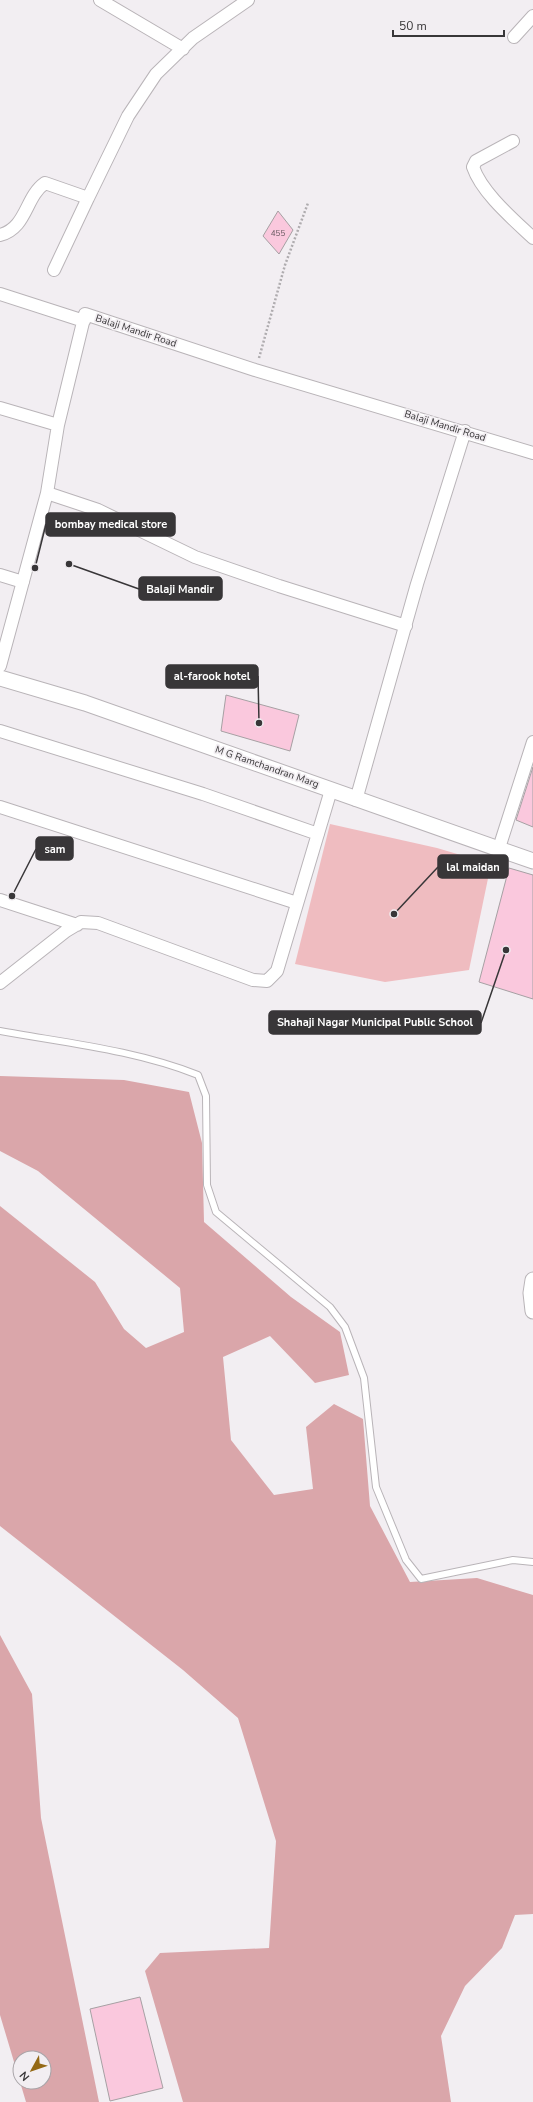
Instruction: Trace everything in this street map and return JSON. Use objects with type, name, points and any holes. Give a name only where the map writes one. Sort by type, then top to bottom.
[{"type":"street","points":[[100,0],[183,49]]},
{"type":"street","points":[[54,270],[128,116],[156,74],[193,38],[248,0]]},
{"type":"street","points":[[514,37],[533,16]]},
{"type":"street","points":[[513,141],[476,161],[473,167],[477,178],[508,214],[533,238]]},
{"type":"street","points":[[0,235],[16,228],[30,204],[36,189],[44,183],[88,198]]},
{"type":"street","points":[[0,294],[84,322]]},
{"type":"street","name":"Balaji Mandir Road","points":[[0,666],[47,493],[58,425],[85,314],[255,370],[465,431],[533,453]]},
{"type":"street","points":[[0,408],[58,425]]},
{"type":"street","points":[[356,800],[406,626],[465,431]]},
{"type":"street","points":[[47,493],[98,510],[195,557],[279,586],[406,626]]},
{"type":"street","points":[[0,575],[23,582]]},
{"type":"street","name":"M G Ramchandran Marg","points":[[0,678],[85,703],[356,800],[499,848],[533,861]]},
{"type":"street","points":[[0,731],[203,794],[318,834]]},
{"type":"street","points":[[499,848],[533,742]]},
{"type":"street","points":[[0,983],[66,931],[81,922],[98,923],[253,980],[267,981],[277,971],[331,790]]},
{"type":"street","points":[[0,807],[297,903]]},
{"type":"street","points":[[0,900],[77,925]]},
{"type":"street","points":[[533,1280],[531,1293],[533,1312]]},
{"type":"lane","points":[[0,1031],[121,1052],[176,1067],[198,1075],[206,1096],[207,1185],[216,1212],[330,1306],[345,1328],[364,1378],[376,1487],[406,1560],[421,1579],[513,1560],[533,1562]]},
{"type":"path","points":[[255,370],[285,265],[308,203]]},
{"type":"shaded area","points":[[330,824],[437,848],[491,864],[469,970],[385,982],[295,964]]},
{"type":"shaded area","points":[[0,1076],[124,1080],[189,1092],[202,1143],[204,1222],[291,1297],[340,1332],[349,1375],[315,1383],[270,1336],[223,1357],[231,1440],[274,1495],[313,1489],[306,1427],[334,1404],[363,1419],[370,1506],[410,1582],[477,1578],[533,1595],[533,1914],[515,1915],[502,1948],[465,1986],[441,2036],[451,2102],[183,2102],[145,1971],[160,1953],[269,1948],[276,1841],[238,1718],[183,1670],[0,1526],[0,1206],[95,1282],[124,1329],[146,1348],[184,1332],[180,1288],[38,1171],[0,1151]]},
{"type":"shaded area","points":[[0,1635],[32,1694],[41,1818],[99,2102],[26,2102],[22,2090],[52,2090],[52,2050],[12,2050],[12,2055],[0,2015]]},
{"type":"building","points":[[278,211],[293,230],[279,254],[263,236]]},
{"type":"building","points":[[226,695],[299,715],[290,751],[221,731]]},
{"type":"building","points":[[533,767],[533,827],[516,820]]},
{"type":"building","points":[[509,868],[533,875],[533,999],[479,982]]},
{"type":"building","points":[[140,1997],[163,2088],[110,2101],[90,2009]]},
{"type":"place","name":"Balaji Mandir","points":[[69,564]]},
{"type":"place","name":"bombay medical store","points":[[35,568]]},
{"type":"place","name":"al-farook hotel","points":[[259,723]]},
{"type":"place","name":"sam","points":[[12,896]]},
{"type":"place","name":"lal maidan","points":[[394,914]]},
{"type":"place","name":"Shahaji Nagar Municipal Public School","points":[[506,950]]}]
